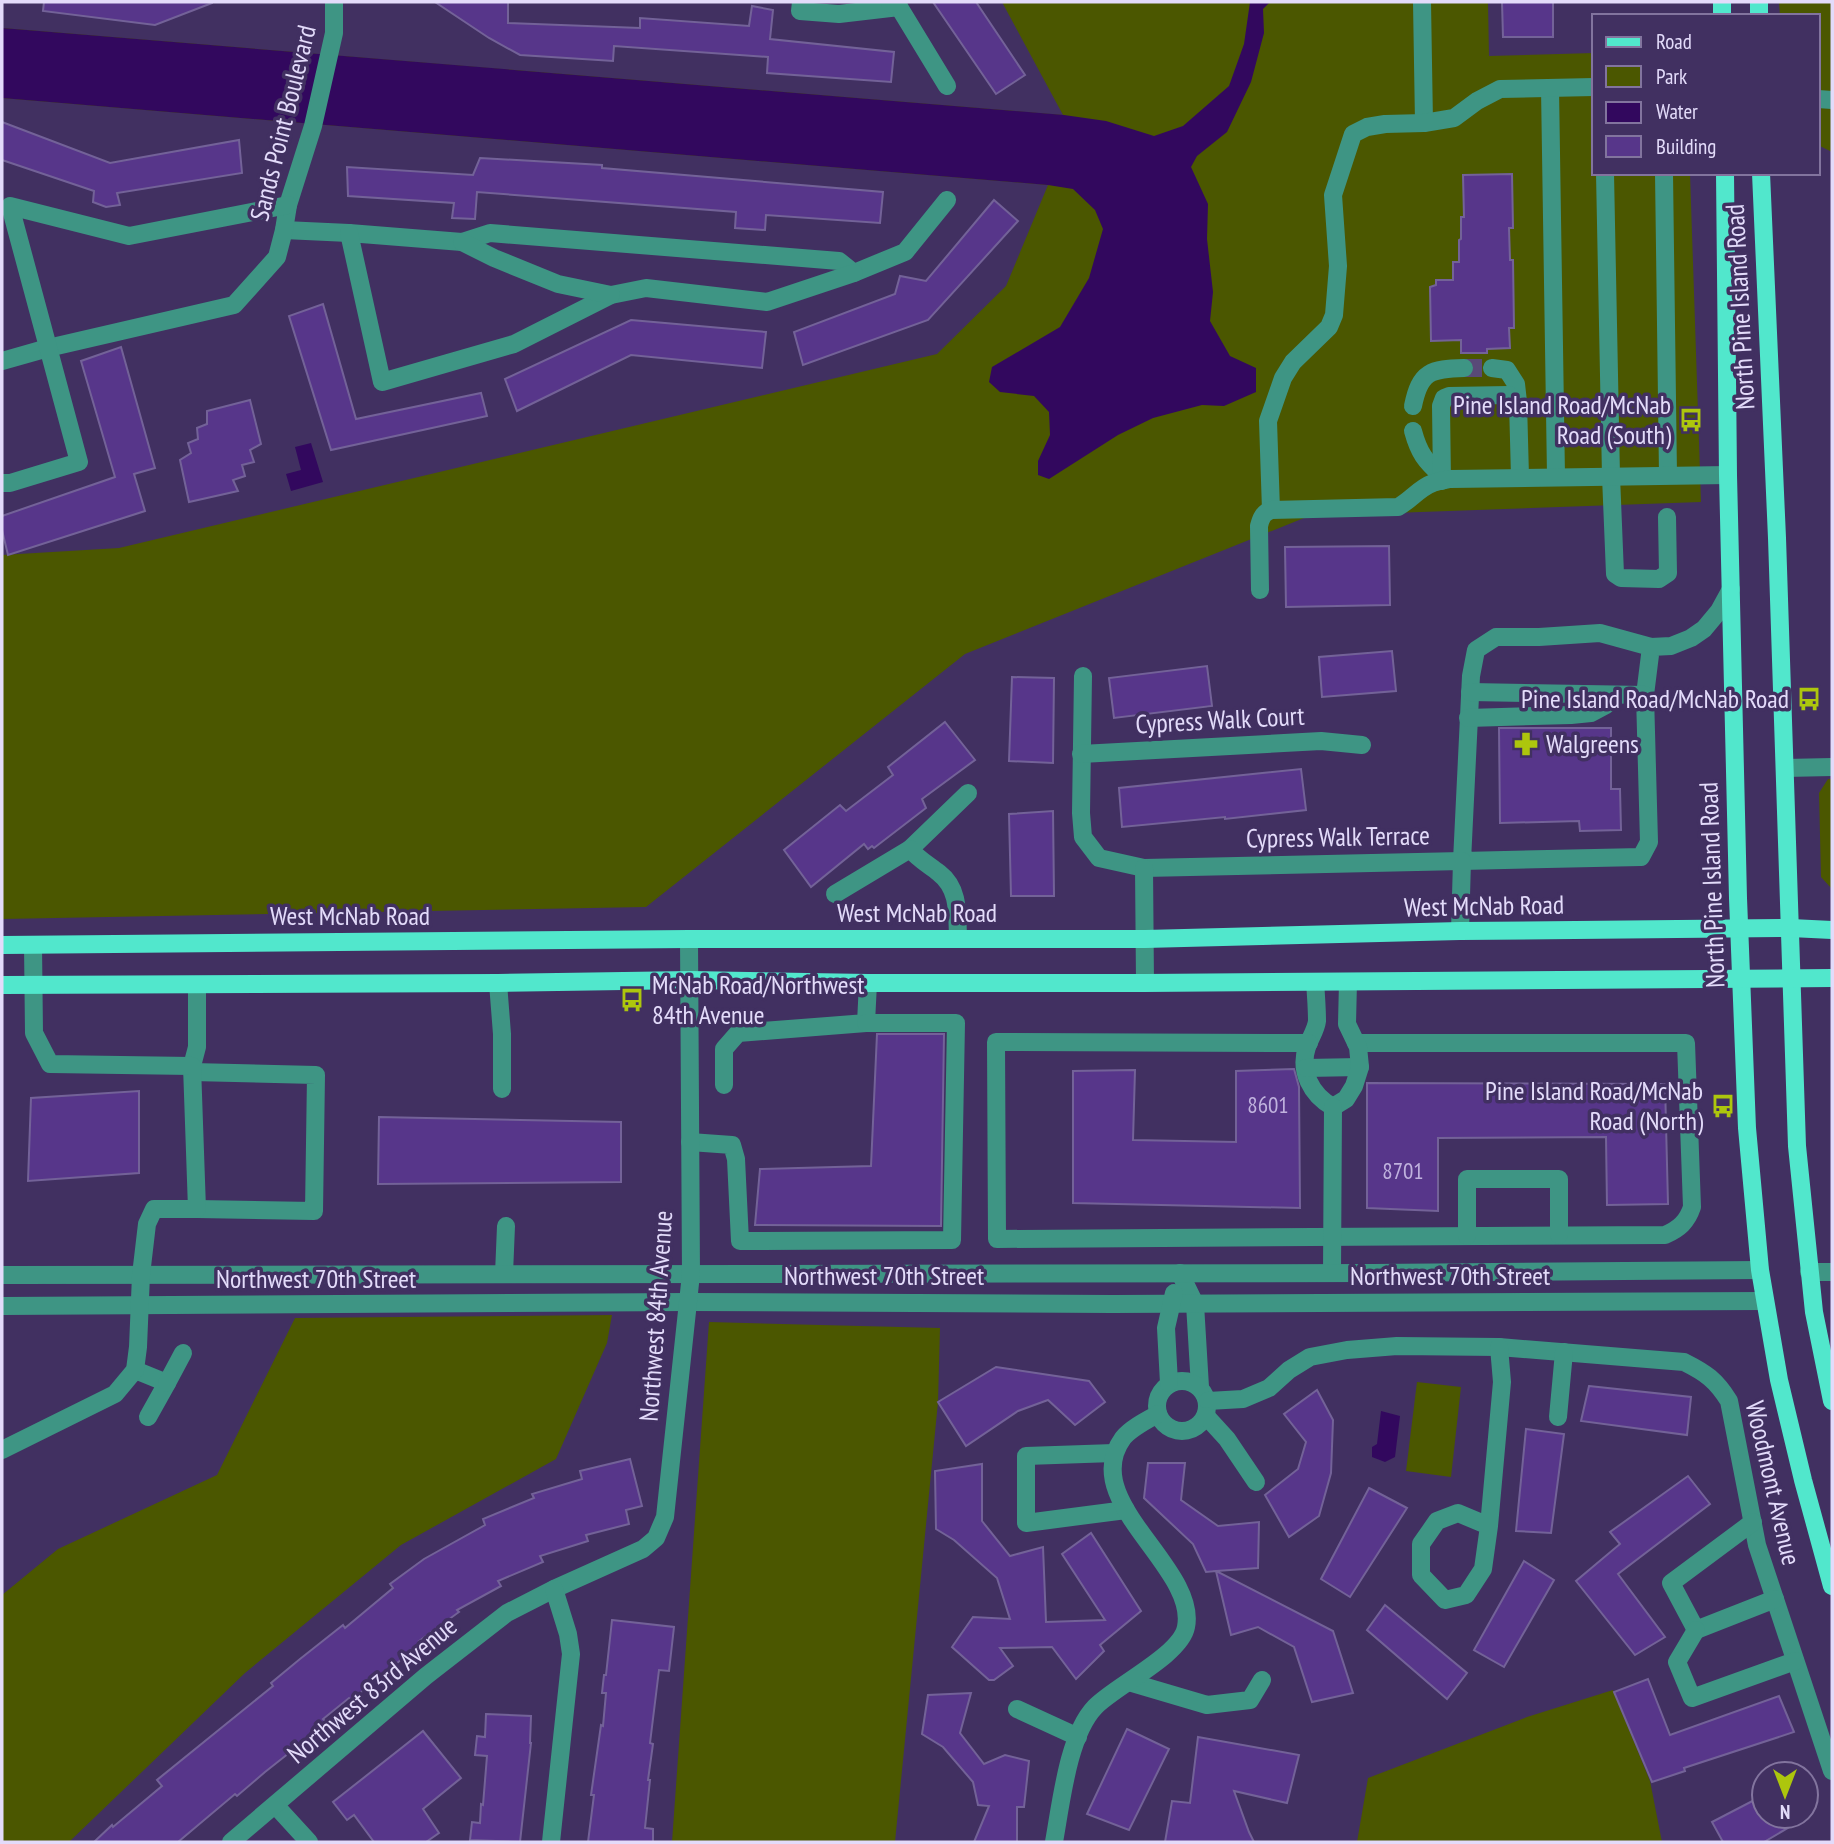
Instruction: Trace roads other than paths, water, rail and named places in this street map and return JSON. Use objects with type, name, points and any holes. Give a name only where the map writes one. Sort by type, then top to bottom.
[{"type":"main road","name":"North Pine Island Road","points":[[1725,175],[1728,475],[1739,930],[1747,1128],[1760,1270],[1779,1380],[1832,1586]]},
{"type":"main road","name":"North Pine Island Road","points":[[1761,175],[1777,538],[1797,1146],[1814,1312],[1832,1401]]},
{"type":"main road","name":"West McNab Road","points":[[2,945],[689,939],[1145,939],[1460,931],[1791,928],[1832,930]]},
{"type":"main road","points":[[2,985],[690,981],[1145,983],[1832,978]]},
{"type":"street","name":"Sands Point Boulevard","points":[[48,348],[234,305],[276,257],[288,205],[313,127],[334,33],[334,2]]},
{"type":"street","points":[[801,2],[800,11],[839,14],[893,5],[947,86]]},
{"type":"street","points":[[1422,2],[1424,124]]},
{"type":"street","points":[[1271,510],[1268,421],[1288,370],[1329,327],[1334,315],[1338,266],[1332,195],[1353,134],[1367,127],[1385,124],[1424,124],[1454,118],[1477,101],[1500,89],[1592,87]]},
{"type":"street","points":[[1550,88],[1556,477]]},
{"type":"street","points":[[1605,175],[1615,574],[1621,578],[1659,579],[1668,573],[1667,517]]},
{"type":"street","points":[[1664,175],[1668,475]]},
{"type":"street","points":[[349,233],[382,382],[514,344],[611,295],[646,288],[767,302],[854,273],[905,252],[947,200]]},
{"type":"street","points":[[2,483],[10,483],[79,462],[10,206],[129,236],[288,205]]},
{"type":"street","points":[[284,230],[462,242],[558,284],[611,295]]},
{"type":"street","points":[[462,242],[490,233],[517,235],[839,261],[854,273]]},
{"type":"street","points":[[2,361],[48,348]]},
{"type":"street","points":[[1413,406],[1416,389],[1426,375],[1439,369],[1464,368]]},
{"type":"street","points":[[1492,368],[1507,370],[1516,384],[1520,477]]},
{"type":"street","points":[[1442,478],[1441,406],[1444,398],[1509,394],[1518,402]]},
{"type":"street","points":[[1413,431],[1423,457],[1442,478]]},
{"type":"street","points":[[1261,590],[1259,526],[1265,512],[1271,510],[1398,507],[1442,478],[1728,475]]},
{"type":"street","points":[[1651,647],[1645,695],[1649,842],[1641,857],[1462,861],[1468,718],[1475,650],[1496,637],[1600,633],[1651,647],[1671,646],[1704,629],[1719,611],[1731,589]]},
{"type":"street","name":"Cypress Walk Terrace","points":[[1083,676],[1083,837],[1100,858],[1144,868],[1462,861],[1460,931]]},
{"type":"street","points":[[1470,692],[1645,695]]},
{"type":"street","points":[[1468,718],[1591,713],[1606,705],[1615,695]]},
{"type":"street","name":"Cypress Walk Court","points":[[1081,754],[1321,741],[1362,745]]},
{"type":"street","points":[[1785,768],[1832,767]]},
{"type":"street","points":[[835,894],[910,849],[968,793]]},
{"type":"street","points":[[910,849],[915,856],[942,875],[952,887],[956,898],[958,939]]},
{"type":"street","points":[[1144,868],[1145,983]]},
{"type":"street","name":"Northwest 84th Avenue","points":[[554,1589],[643,1549],[656,1538],[665,1517],[691,1274],[689,939]]},
{"type":"street","points":[[2,1450],[115,1394],[135,1370],[147,1224],[154,1209],[314,1211],[316,1074],[50,1064],[34,1033],[33,945]]},
{"type":"street","points":[[1315,982],[1317,1023],[1306,1049],[1306,1068],[1309,1085],[1332,1107]]},
{"type":"street","points":[[1332,1107],[1346,1099],[1354,1086],[1360,1067],[1356,1043],[1347,1024],[1348,982]]},
{"type":"street","points":[[866,1023],[867,983]]},
{"type":"street","points":[[498,984],[502,1089]]},
{"type":"street","points":[[197,985],[197,1047],[192,1069],[197,1209]]},
{"type":"street","points":[[690,1142],[733,1145],[740,1241],[952,1240],[956,1023],[866,1023],[738,1033],[724,1049],[724,1085]]},
{"type":"street","points":[[1309,1043],[996,1042],[997,1239],[1665,1234],[1685,1223],[1692,1207],[1686,1043],[1356,1043]]},
{"type":"street","points":[[1306,1068],[1360,1067]]},
{"type":"street","points":[[1332,1107],[1332,1273]]},
{"type":"street","points":[[1467,1236],[1467,1179],[1559,1179],[1559,1236]]},
{"type":"street","points":[[504,1274],[506,1226]]},
{"type":"street","name":"Northwest 70th Street","points":[[2,1275],[1760,1270]]},
{"type":"street","points":[[1608,1271],[1609,1302]]},
{"type":"street","points":[[1488,1272],[1488,1302]]},
{"type":"street","points":[[1810,1272],[1832,1272]]},
{"type":"street","points":[[989,1273],[989,1303]]},
{"type":"street","points":[[1169,1383],[1166,1328],[1180,1273]]},
{"type":"street","points":[[1180,1273],[1195,1304],[1205,1401],[1194,1428],[1186,1431],[1168,1427],[1158,1414],[1158,1396],[1163,1388],[1177,1380],[1193,1382],[1205,1401],[1227,1439],[1256,1482]]},
{"type":"street","name":"Northwest 70th Street","points":[[2,1306],[1765,1301]]},
{"type":"street","name":"Woodmont Avenue","points":[[1205,1401],[1243,1399],[1269,1388],[1289,1370],[1310,1357],[1347,1350],[1397,1346],[1499,1347],[1684,1362],[1703,1372],[1719,1385],[1729,1401],[1757,1545],[1832,1770]]},
{"type":"street","points":[[1489,1527],[1458,1513],[1437,1521],[1421,1544],[1422,1576],[1445,1600],[1466,1595],[1483,1569],[1489,1527],[1502,1382],[1499,1347]]},
{"type":"street","points":[[1558,1417],[1564,1352]]},
{"type":"street","points":[[148,1417],[183,1353]]},
{"type":"street","points":[[135,1370],[167,1383]]},
{"type":"street","points":[[1054,1842],[1063,1791],[1082,1726],[1095,1706],[1174,1647],[1186,1629],[1186,1606],[1176,1584],[1126,1510],[1117,1494],[1113,1476],[1115,1453],[1125,1436],[1158,1414]]},
{"type":"street","points":[[1115,1453],[1026,1456],[1026,1523],[1126,1510]]},
{"type":"street","points":[[1696,1630],[1671,1583],[1753,1522]]},
{"type":"street","points":[[551,1842],[571,1654],[569,1634],[554,1589]]},
{"type":"street","name":"Northwest 83rd Avenue","points":[[231,1842],[426,1676],[507,1613],[554,1589]]},
{"type":"street","points":[[1775,1599],[1696,1630],[1677,1662],[1692,1698],[1795,1661]]},
{"type":"street","points":[[1129,1682],[1207,1705],[1250,1700],[1262,1680]]},
{"type":"street","points":[[1017,1709],[1078,1737]]},
{"type":"street","points":[[276,1806],[309,1842]]},
{"type":"water","points":[[1250,2],[1270,2],[1263,9],[1264,33],[1251,82],[1227,132],[1197,156],[1191,167],[1208,204],[1207,239],[1213,292],[1210,321],[1230,356],[1256,368],[1256,392],[1224,406],[1202,405],[1153,418],[1118,435],[1049,479],[1038,475],[1038,461],[1050,435],[1049,412],[1034,396],[1000,392],[989,382],[992,367],[1060,327],[1089,278],[1103,229],[1095,210],[1073,189],[2,98],[2,28],[1064,115],[1106,121],[1154,136],[1183,126],[1229,86],[1244,44]]},
{"type":"water","points":[[311,443],[323,482],[291,491],[286,474],[301,470],[295,447]]},
{"type":"water","points":[[1381,1411],[1400,1416],[1395,1457],[1385,1462],[1372,1457],[1372,1447],[1377,1444]]},
{"type":"tunnel","points":[[1464,368],[1492,368]]},
{"type":"place","name":"Pine Island Road/McNab Road (South)","points":[[1691,420]]},
{"type":"place","name":"Pine Island Road/McNab Road","points":[[1809,699]]},
{"type":"place","name":"Walgreens","points":[[1526,744]]},
{"type":"place","name":"McNab Road/Northwest 84th Avenue","points":[[632,1000]]},
{"type":"place","name":"Pine Island Road/McNab Road (North)","points":[[1723,1106]]}]
